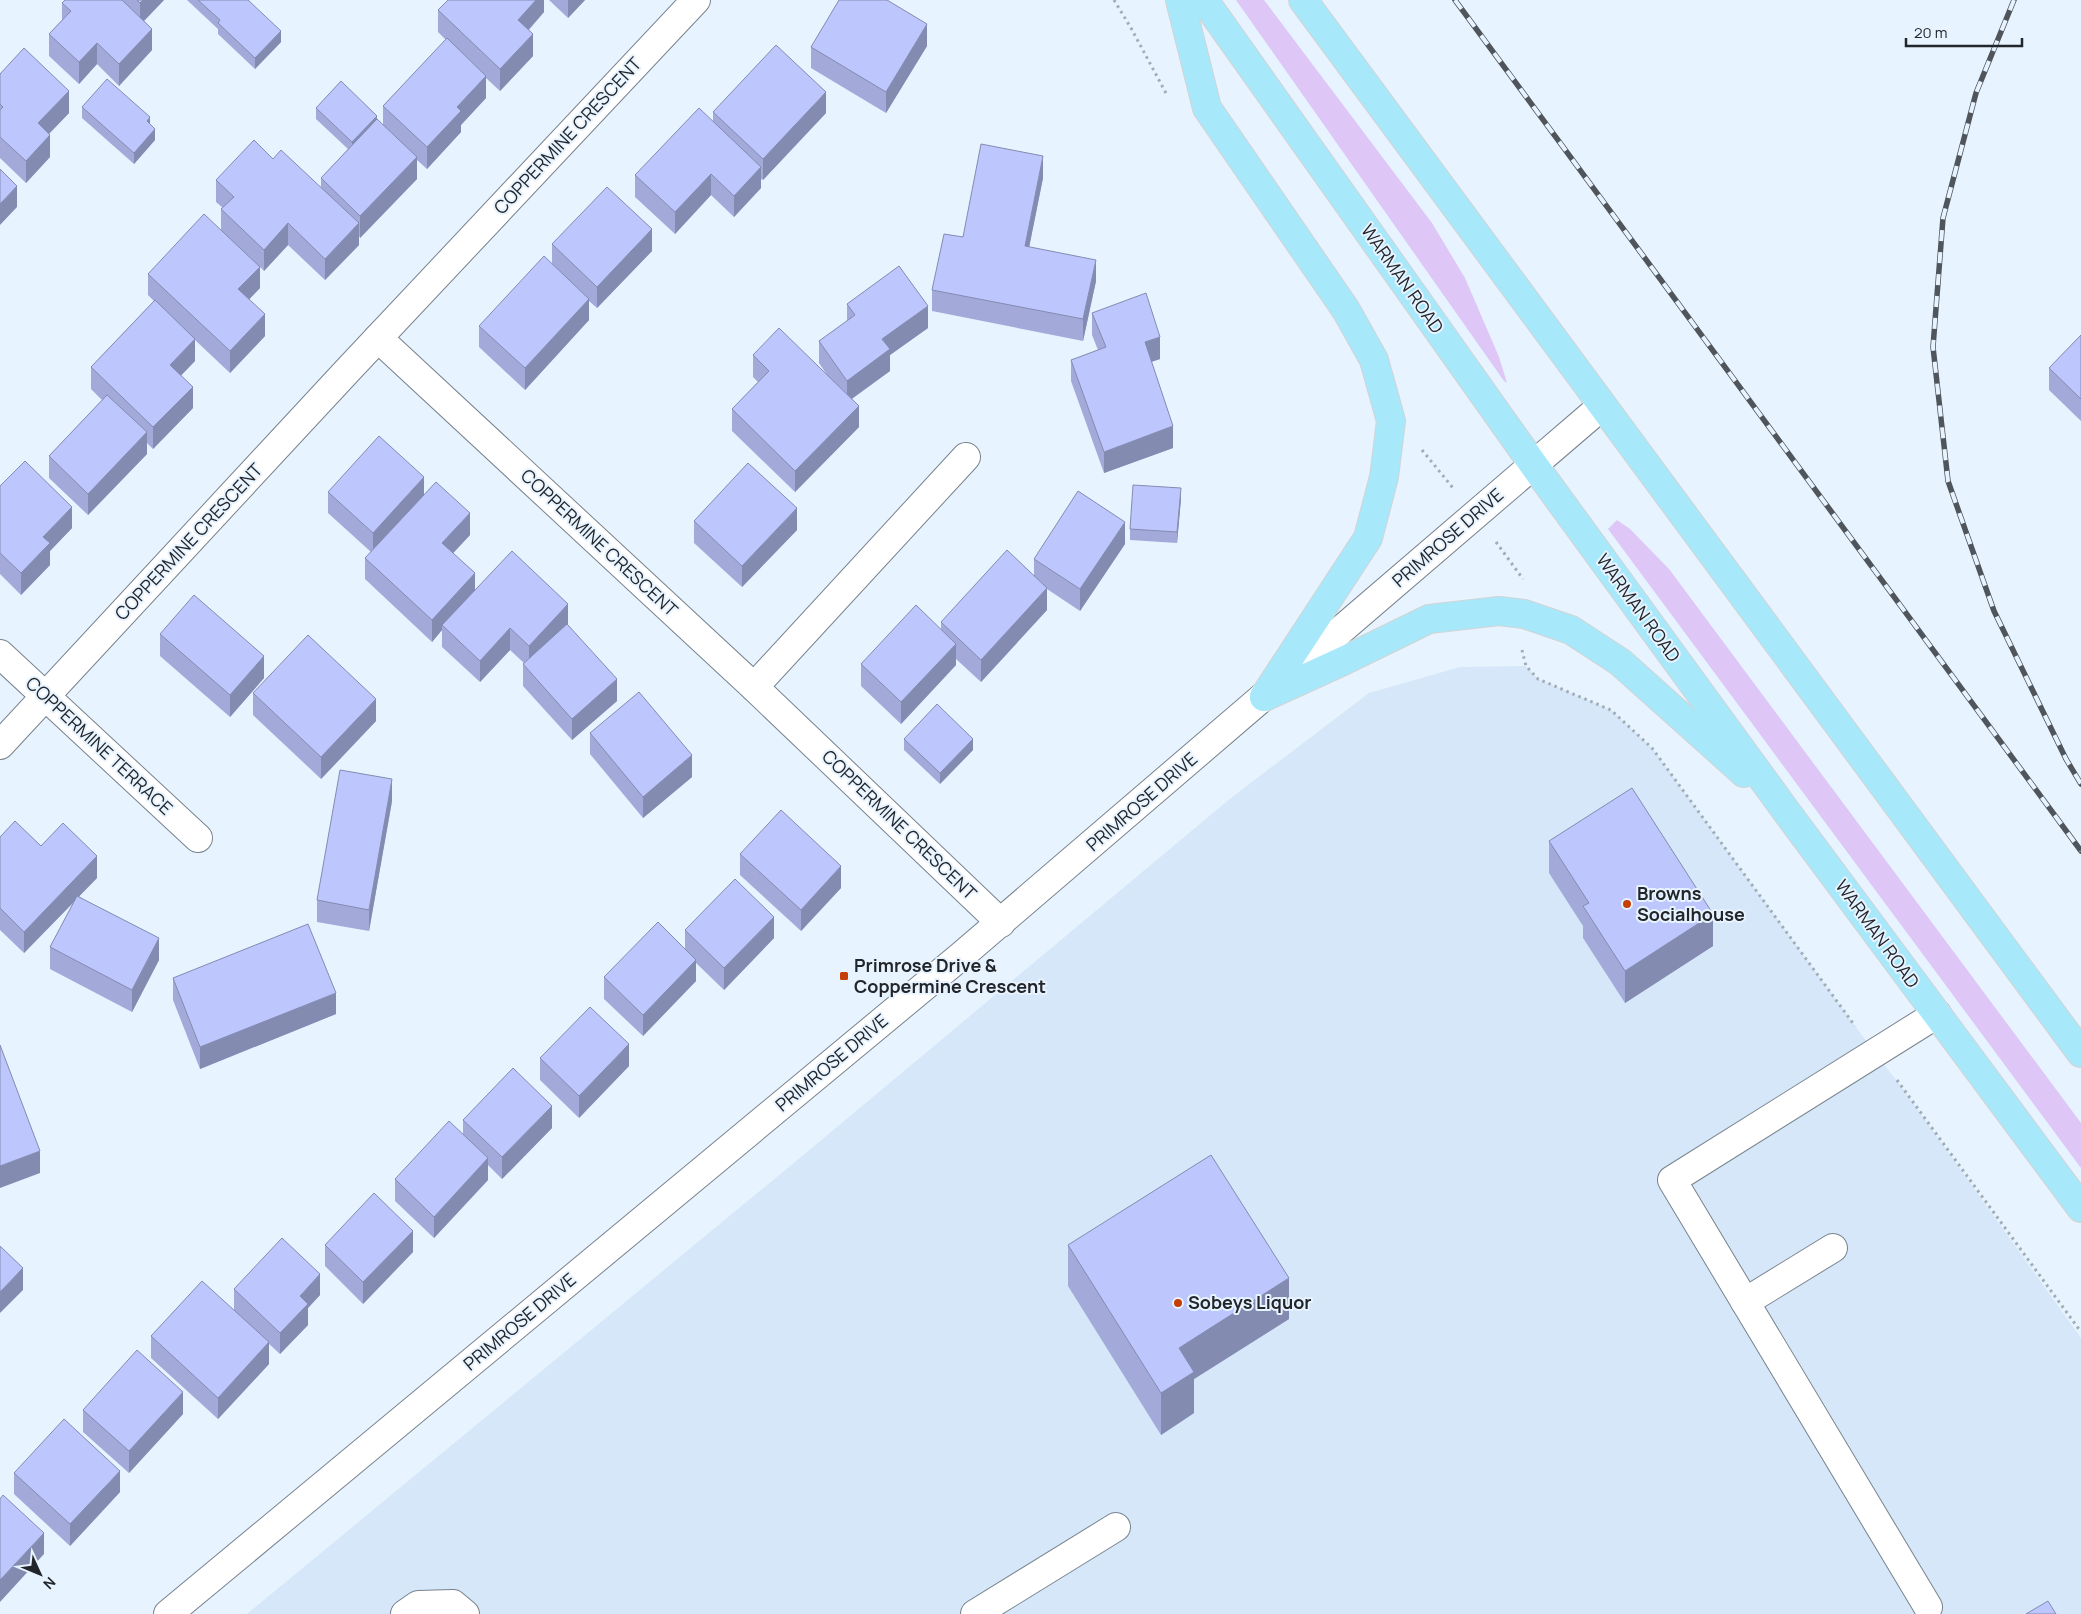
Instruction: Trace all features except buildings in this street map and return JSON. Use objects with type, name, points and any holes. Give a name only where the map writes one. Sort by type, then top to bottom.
[{"type":"main road","points":[[1180,0],[1207,108],[1346,310],[1374,360],[1391,421],[1384,477],[1368,538],[1264,697]]},
{"type":"main road","name":"WARMAN ROAD","points":[[1204,0],[1533,464],[1786,811],[2081,1208]]},
{"type":"main road","points":[[1303,0],[2081,1053]]},
{"type":"main road","points":[[1264,697],[1429,619],[1499,611],[1524,614],[1571,630],[1620,662],[1786,811]]},
{"type":"street","name":"COPPERMINE CRESCENT","points":[[0,745],[378,338],[696,0]]},
{"type":"street","name":"COPPERMINE CRESCENT","points":[[378,338],[754,687],[1000,923]]},
{"type":"street","name":"PRIMROSE DRIVE","points":[[168,1614],[1000,923],[1602,406]]},
{"type":"street","points":[[754,687],[966,457]]},
{"type":"street","name":"COPPERMINE TERRACE","points":[[0,654],[198,838]]},
{"type":"street","points":[[1928,1607],[1672,1180],[1936,1014]]},
{"type":"street","points":[[1745,1302],[1832,1248]]},
{"type":"street","points":[[975,1614],[1116,1527]]},
{"type":"street","points":[[405,1614],[418,1605],[453,1604],[465,1614]]},
{"type":"path","points":[[1524,614],[1522,654],[1526,666],[1538,679],[1611,710],[1652,748],[2081,1332]]},
{"type":"shaded area","points":[[1236,0],[1264,0],[1432,223],[1465,278],[1499,357],[1507,383],[1504,381]]},
{"type":"shaded area","points":[[1617,520],[1630,529],[1669,569],[2081,1123],[2081,1168],[1608,529]]},
{"type":"shaded area","points":[[1526,666],[1538,679],[1611,710],[1652,748],[1900,1085],[2081,1338],[2081,1614],[247,1614],[801,1157],[1231,798],[1369,693],[1460,667]]},
{"type":"railway","points":[[1455,0],[2081,851]]},
{"type":"railway","points":[[2014,0],[1976,93],[1943,218],[1933,347],[1948,481],[1994,611],[2066,759],[2081,784]]},
{"type":"place","name":"Browns Socialhouse","points":[[1627,904]]},
{"type":"place","name":"Primrose Drive & Coppermine Crescent","points":[[844,976]]},
{"type":"place","name":"Sobeys Liquor","points":[[1178,1303]]}]
